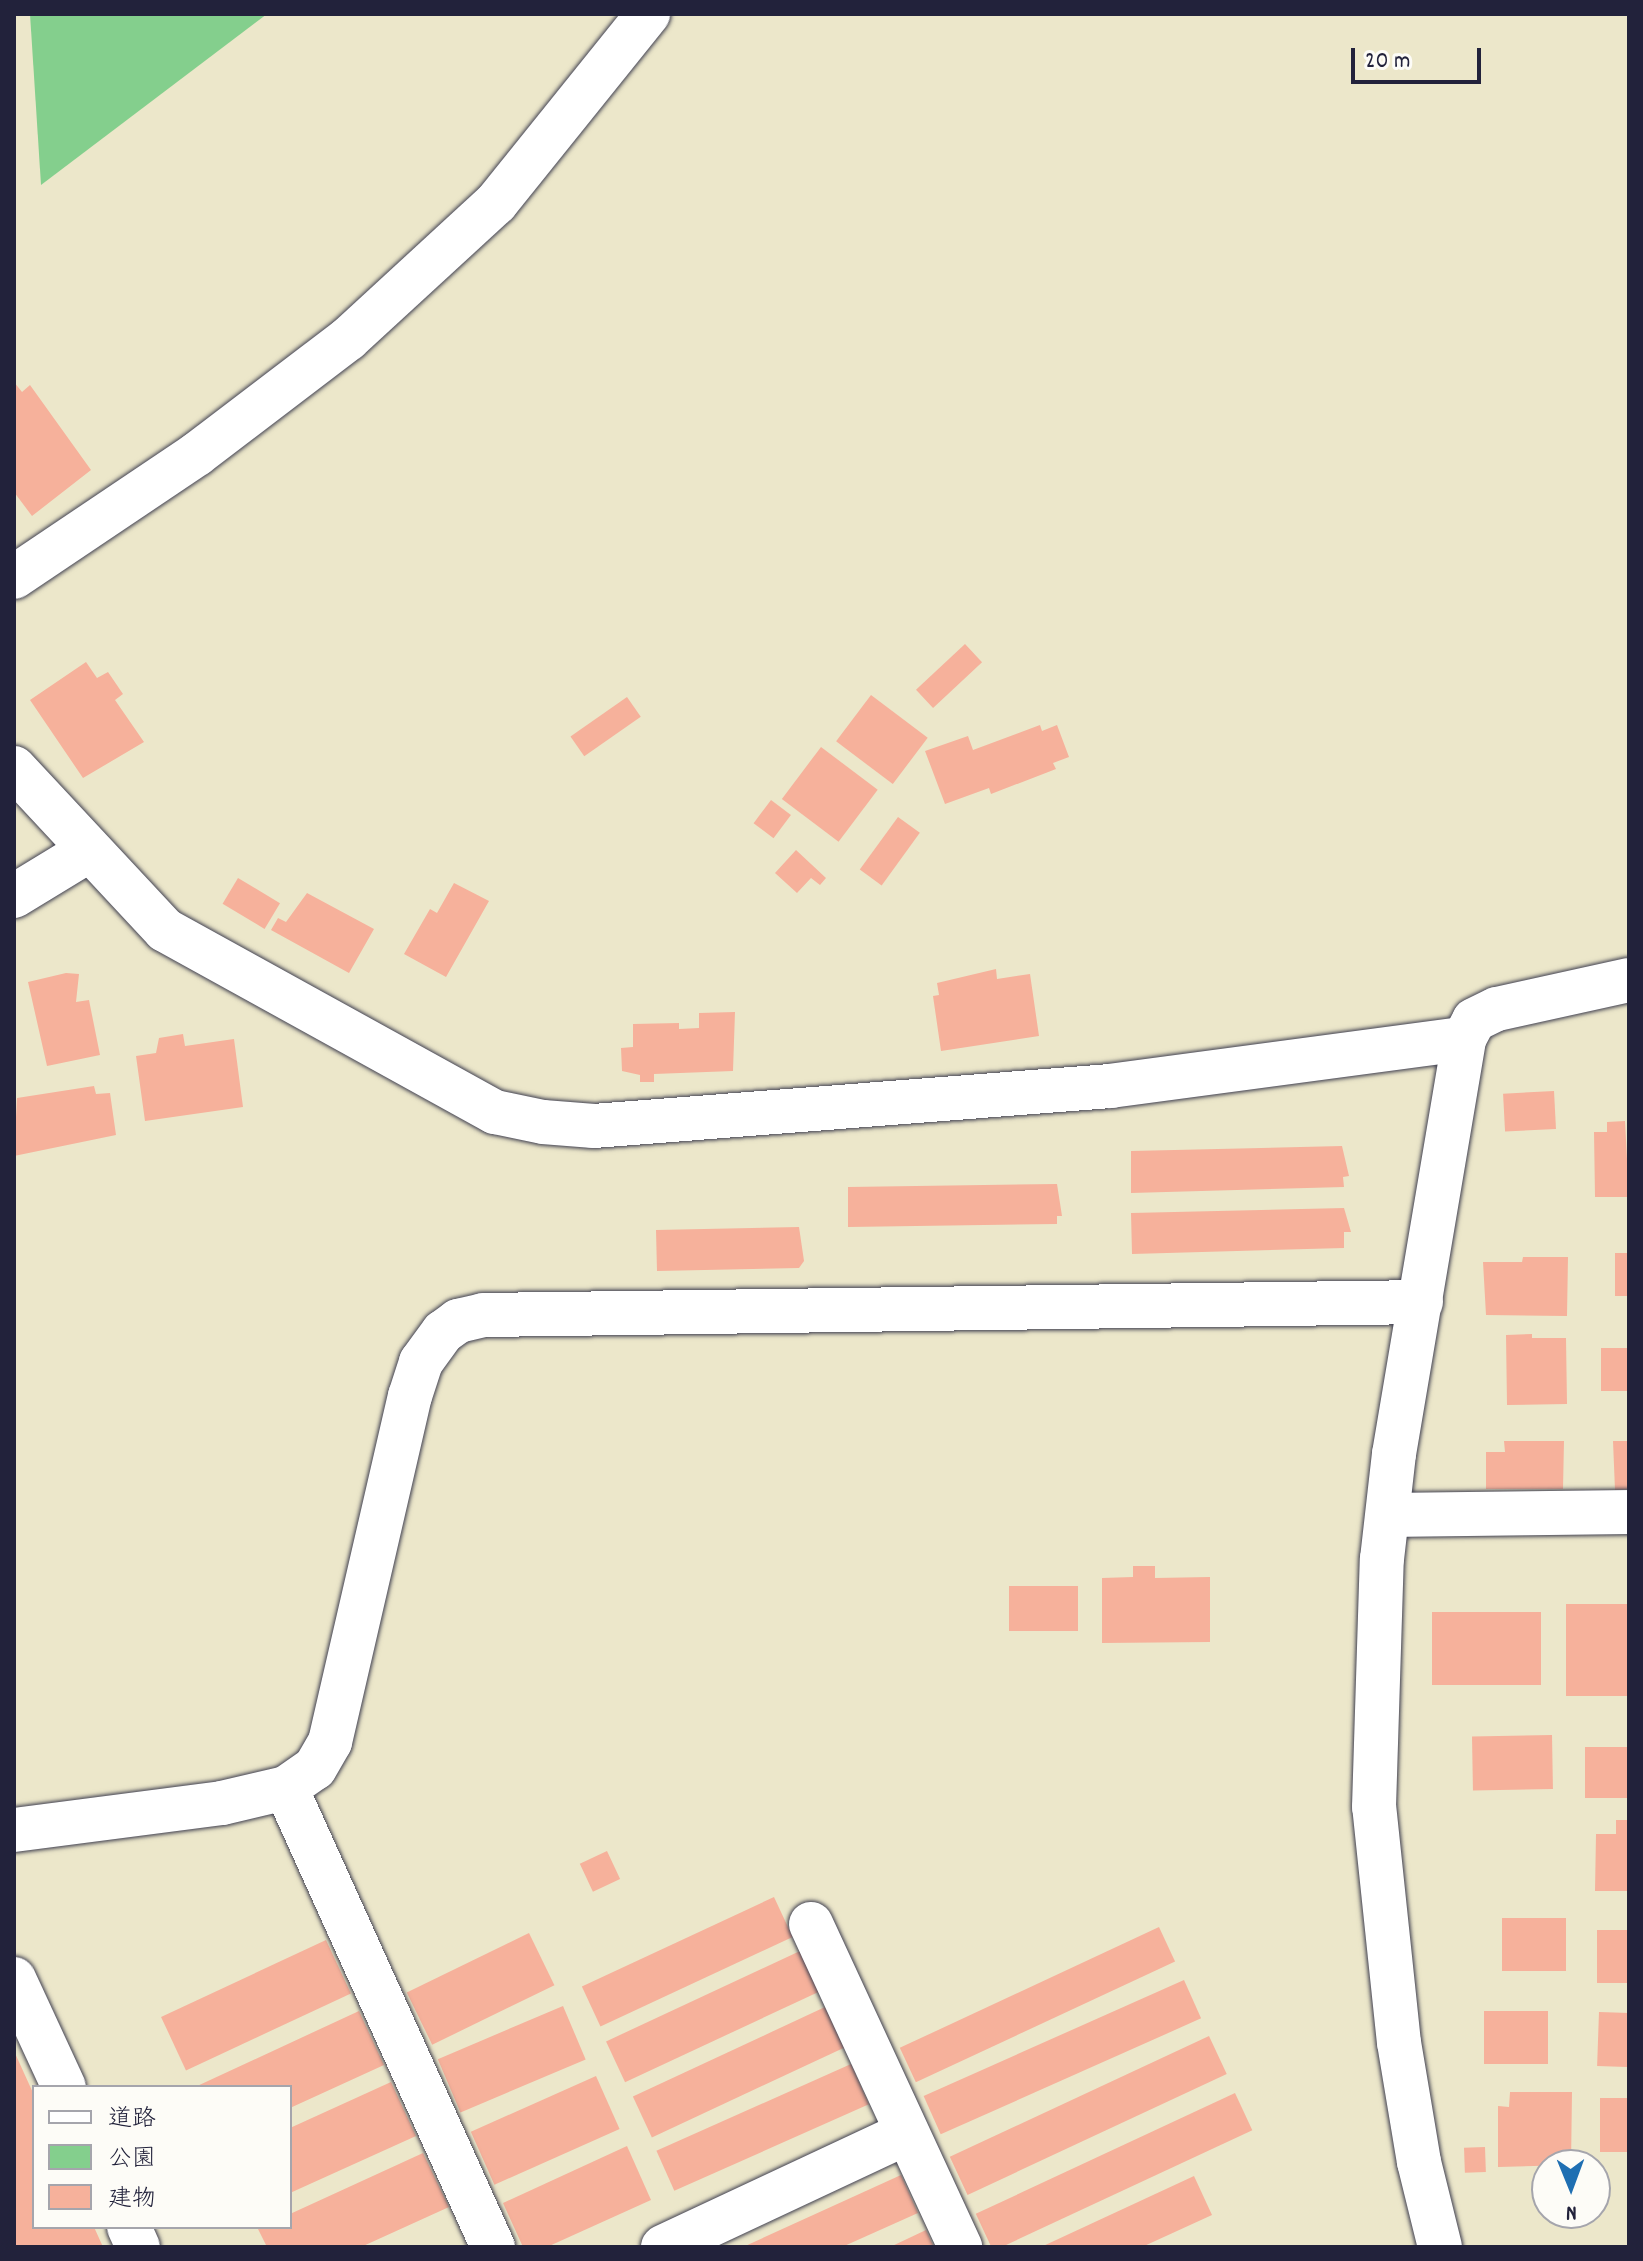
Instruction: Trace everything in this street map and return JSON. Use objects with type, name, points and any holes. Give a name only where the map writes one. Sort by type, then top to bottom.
[{"type":"street","points":[[14,577],[197,454],[348,339],[496,203],[648,14]]},
{"type":"street","points":[[14,768],[88,851],[165,930],[495,1112],[543,1122],[594,1126],[1110,1086],[1464,1039]]},
{"type":"street","points":[[14,896],[88,851]]},
{"type":"street","points":[[1440,2247],[1419,2162],[1399,2043],[1375,1823],[1376,1679],[1388,1515],[1464,1039],[1474,1020],[1497,1009],[1629,980]]},
{"type":"street","points":[[14,1830],[222,1803],[286,1788],[315,1768],[330,1742],[410,1396],[421,1362],[443,1332],[458,1321],[499,1315],[1421,1302]]},
{"type":"street","points":[[1388,1515],[1629,1512]]},
{"type":"street","points":[[286,1788],[493,2247]]},
{"type":"street","points":[[811,1924],[960,2247]]},
{"type":"street","points":[[14,1979],[63,2085]]},
{"type":"street","points":[[663,2247],[906,2133]]},
{"type":"green space","points":[[30,14],[267,14],[41,185]]},
{"type":"building","points":[[14,382],[22,392],[30,385],[91,470],[32,516],[14,492]]},
{"type":"building","points":[[965,644],[982,662],[933,708],[916,690]]},
{"type":"building","points":[[86,662],[97,678],[108,672],[123,694],[115,700],[144,742],[83,778],[30,700]]},
{"type":"building","points":[[871,695],[928,738],[893,784],[836,741]]},
{"type":"building","points":[[627,697],[641,717],[584,756],[570,737]]},
{"type":"building","points":[[1040,725],[1042,731],[1057,725],[1069,757],[1053,763],[1056,769],[991,794],[989,788],[945,804],[925,751],[968,736],[973,750]]},
{"type":"building","points":[[821,747],[878,790],[839,842],[782,799]]},
{"type":"building","points":[[771,800],[791,815],[774,838],[754,823]]},
{"type":"building","points":[[898,817],[920,833],[882,885],[860,870]]},
{"type":"building","points":[[796,850],[826,878],[820,885],[811,878],[797,893],[775,873]]},
{"type":"building","points":[[238,878],[280,903],[265,929],[223,904]]},
{"type":"building","points":[[454,883],[489,901],[446,977],[404,954],[430,909],[437,913]]},
{"type":"building","points":[[307,893],[374,929],[349,973],[271,930],[278,918],[286,922]]},
{"type":"building","points":[[996,969],[997,979],[1030,974],[1039,1036],[941,1051],[933,996],[939,995],[937,983]]},
{"type":"building","points":[[66,973],[79,974],[76,1002],[89,1000],[100,1055],[47,1066],[28,982]]},
{"type":"building","points":[[735,1012],[733,1071],[654,1074],[654,1082],[640,1082],[640,1075],[622,1071],[621,1048],[633,1047],[633,1024],[679,1023],[679,1029],[699,1028],[699,1013]]},
{"type":"building","points":[[183,1034],[185,1046],[234,1039],[243,1107],[145,1121],[136,1056],[156,1053],[159,1038]]},
{"type":"building","points":[[94,1086],[96,1094],[110,1093],[116,1135],[14,1156],[17,1098]]},
{"type":"building","points":[[1554,1091],[1556,1129],[1505,1132],[1503,1094]]},
{"type":"building","points":[[1625,1121],[1629,1197],[1595,1197],[1594,1132],[1607,1132],[1607,1122]]},
{"type":"building","points":[[1342,1146],[1349,1176],[1343,1177],[1344,1187],[1131,1193],[1131,1151]]},
{"type":"building","points":[[1057,1184],[1062,1216],[1057,1216],[1057,1224],[848,1227],[848,1187]]},
{"type":"building","points":[[1344,1208],[1351,1232],[1344,1232],[1344,1248],[1132,1254],[1131,1213]]},
{"type":"building","points":[[799,1227],[804,1261],[799,1268],[657,1271],[656,1230]]},
{"type":"building","points":[[1615,1253],[1629,1253],[1629,1296],[1615,1296]]},
{"type":"building","points":[[1523,1257],[1568,1257],[1567,1316],[1486,1315],[1483,1262],[1522,1262]]},
{"type":"building","points":[[1532,1334],[1532,1338],[1566,1338],[1567,1404],[1507,1405],[1506,1335]]},
{"type":"building","points":[[1601,1348],[1629,1348],[1629,1391],[1601,1391]]},
{"type":"building","points":[[1504,1441],[1564,1441],[1563,1489],[1486,1489],[1486,1452],[1505,1452]]},
{"type":"building","points":[[1613,1441],[1629,1441],[1629,1489],[1615,1490]]},
{"type":"building","points":[[1133,1566],[1155,1566],[1155,1578],[1210,1577],[1210,1642],[1102,1643],[1102,1578],[1133,1577]]},
{"type":"building","points":[[1009,1586],[1078,1586],[1078,1631],[1009,1631]]},
{"type":"building","points":[[1566,1604],[1629,1604],[1629,1696],[1566,1696]]},
{"type":"building","points":[[1432,1612],[1541,1612],[1541,1685],[1432,1685]]},
{"type":"building","points":[[1552,1735],[1553,1789],[1473,1790],[1472,1736]]},
{"type":"building","points":[[1585,1747],[1629,1747],[1629,1798],[1585,1798]]},
{"type":"building","points":[[1616,1820],[1629,1820],[1629,1891],[1595,1891],[1596,1834],[1616,1834]]},
{"type":"building","points":[[607,1851],[620,1879],[593,1892],[580,1864]]},
{"type":"building","points":[[774,1897],[793,1937],[600,2026],[582,1987]]},
{"type":"building","points":[[1502,1918],[1566,1918],[1566,1971],[1502,1971]]},
{"type":"building","points":[[1159,1927],[1175,1961],[916,2082],[900,2048]]},
{"type":"building","points":[[1597,1930],[1629,1930],[1629,1983],[1597,1983]]},
{"type":"building","points":[[529,1933],[554,1985],[432,2045],[407,1993]]},
{"type":"building","points":[[326,1940],[351,1993],[186,2070],[161,2017]]},
{"type":"building","points":[[800,1951],[819,1992],[625,2082],[606,2041]]},
{"type":"building","points":[[1184,1980],[1201,2018],[941,2134],[924,2096]]},
{"type":"building","points":[[563,2006],[586,2059],[460,2113],[438,2059]]},
{"type":"building","points":[[825,2007],[844,2048],[652,2137],[633,2097]]},
{"type":"building","points":[[359,2011],[384,2065],[292,2107],[292,2085],[199,2085]]},
{"type":"building","points":[[1484,2011],[1548,2011],[1548,2064],[1484,2064]]},
{"type":"building","points":[[1599,2012],[1629,2013],[1627,2067],[1597,2066]]},
{"type":"building","points":[[1209,2036],[1227,2074],[968,2195],[950,2157]]},
{"type":"building","points":[[14,2051],[32,2091],[32,2229],[95,2229],[103,2247],[14,2247]]},
{"type":"building","points":[[851,2064],[869,2104],[674,2191],[656,2151]]},
{"type":"building","points":[[596,2076],[620,2129],[494,2185],[471,2132]]},
{"type":"building","points":[[391,2082],[416,2136],[292,2192],[292,2127]]},
{"type":"building","points":[[1510,2092],[1572,2092],[1571,2149],[1531,2149],[1531,2166],[1498,2167],[1498,2106],[1509,2107]]},
{"type":"building","points":[[1235,2093],[1252,2130],[1002,2247],[991,2247],[976,2214]]},
{"type":"building","points":[[1600,2098],[1629,2098],[1629,2152],[1600,2149]]},
{"type":"building","points":[[627,2146],[651,2200],[547,2247],[523,2247],[503,2203]]},
{"type":"building","points":[[1485,2147],[1486,2172],[1465,2173],[1464,2148]]},
{"type":"building","points":[[423,2153],[449,2207],[361,2247],[267,2247],[258,2229],[292,2229],[292,2213]]},
{"type":"building","points":[[901,2175],[918,2213],[842,2247],[743,2247]]},
{"type":"building","points":[[1194,2176],[1212,2215],[1142,2247],[1041,2247]]},
{"type":"building","points":[[926,2230],[934,2247],[890,2247]]}]
